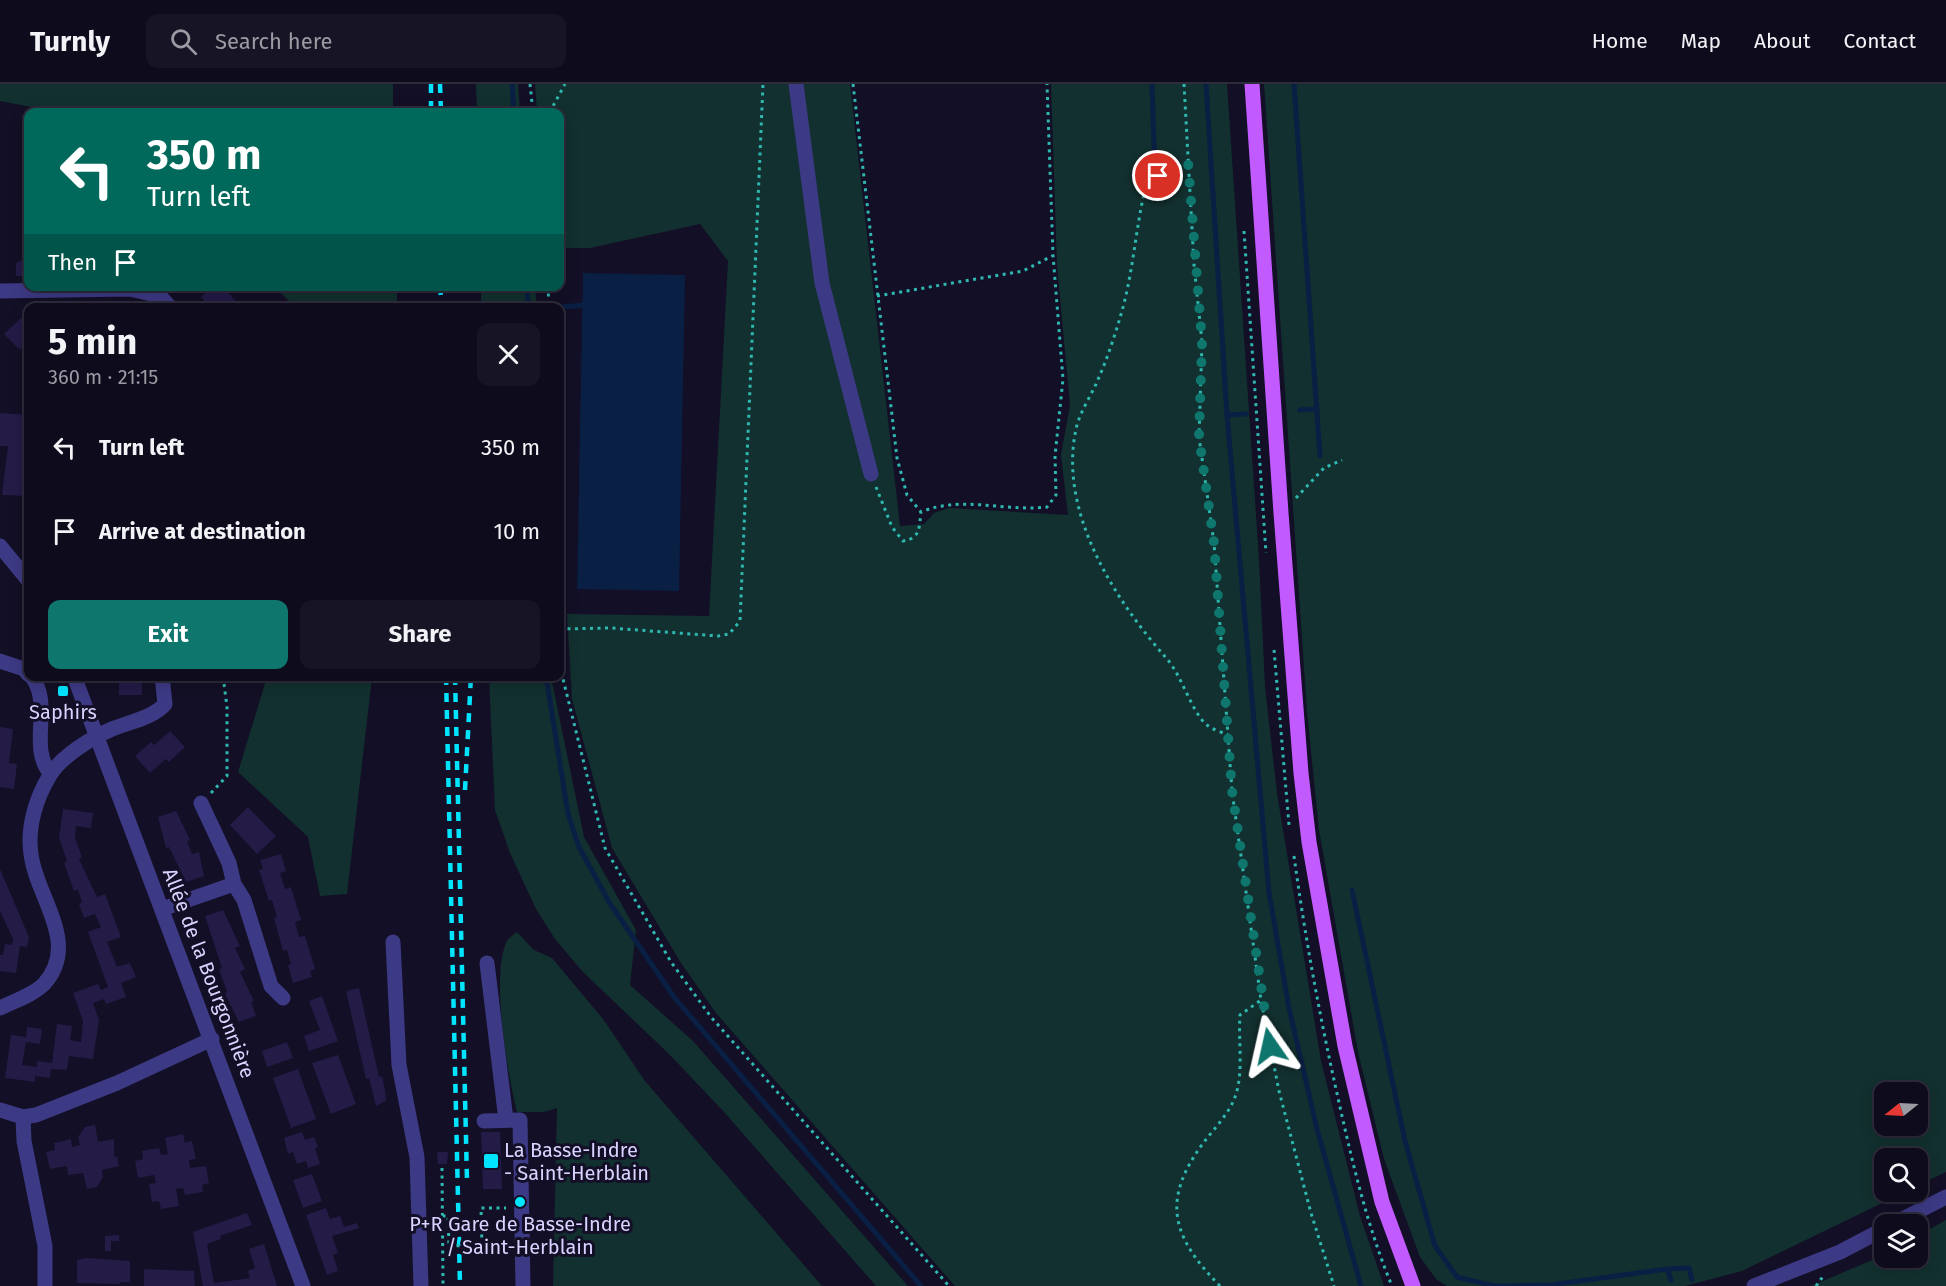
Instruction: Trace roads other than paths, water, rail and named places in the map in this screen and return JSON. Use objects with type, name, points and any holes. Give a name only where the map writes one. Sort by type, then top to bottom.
[{"type":"main road","points":[[1252,84],[1301,773],[1319,910],[1345,1046],[1369,1150],[1391,1232],[1413,1286]]},
{"type":"street","points":[[796,84],[822,283],[871,474]]},
{"type":"street","points":[[0,291],[24,291]]},
{"type":"street","points":[[139,291],[160,296],[166,303]]},
{"type":"street","points":[[0,546],[24,575]]},
{"type":"street","points":[[0,661],[24,669]]},
{"type":"street","points":[[32,681],[39,697],[41,758],[51,774]]},
{"type":"street","name":"Allée de la Bourgonnière","points":[[76,681],[303,1286]]},
{"type":"street","points":[[0,1008],[35,991],[44,984],[52,972],[59,947],[57,929],[34,870],[29,843],[34,811],[51,774],[65,758],[108,730],[159,711],[165,704],[163,681]]},
{"type":"street","points":[[201,803],[230,863],[234,884],[255,929],[271,986],[283,998]]},
{"type":"street","points":[[162,909],[234,884]]},
{"type":"street","points":[[393,942],[399,1065],[417,1157],[421,1286]]},
{"type":"street","points":[[487,963],[506,1120]]},
{"type":"street","points":[[0,1110],[23,1117],[36,1114],[117,1083],[212,1039]]},
{"type":"street","points":[[23,1117],[24,1141],[45,1246],[45,1286]]},
{"type":"street","points":[[484,1121],[520,1120],[523,1286]]},
{"type":"street","points":[[1913,1214],[1946,1197]]},
{"type":"street","points":[[1754,1286],[1830,1256],[1874,1234]]},
{"type":"water","points":[[583,273],[685,275],[679,591],[577,589]]},
{"type":"waterway","points":[[512,84],[514,108]]},
{"type":"waterway","points":[[1152,84],[1155,174]]},
{"type":"waterway","points":[[1206,84],[1227,415],[1269,893],[1289,1008],[1317,1129],[1361,1286]]},
{"type":"waterway","points":[[1294,84],[1320,456]]},
{"type":"waterway","points":[[527,291],[528,303]]},
{"type":"waterway","points":[[564,307],[583,305]]},
{"type":"waterway","points":[[1300,410],[1317,409]]},
{"type":"waterway","points":[[1227,415],[1246,414]]},
{"type":"waterway","points":[[547,681],[568,814],[579,847],[609,902],[674,997],[921,1286]]},
{"type":"waterway","points":[[1352,890],[1405,1141],[1435,1246],[1457,1277],[1494,1286],[1550,1285],[1667,1269],[1671,1280]]},
{"type":"waterway","points":[[1667,1269],[1689,1268],[1692,1280]]},
{"type":"railway","points":[[431,84],[431,108]]},
{"type":"railway","points":[[440,84],[441,108]]},
{"type":"railway","points":[[440,291],[442,303]]},
{"type":"railway","points":[[446,681],[460,1286]]},
{"type":"railway","points":[[455,681],[467,1180]]},
{"type":"railway","points":[[465,790],[471,681]]},
{"type":"place","name":"Saphirs","points":[[63,691]]},
{"type":"place","name":"La Basse-Indre - Saint-Herblain","points":[[491,1161]]},
{"type":"place","name":"P+R Gare de Basse-Indre / Saint-Herblain","points":[[520,1202]]}]
